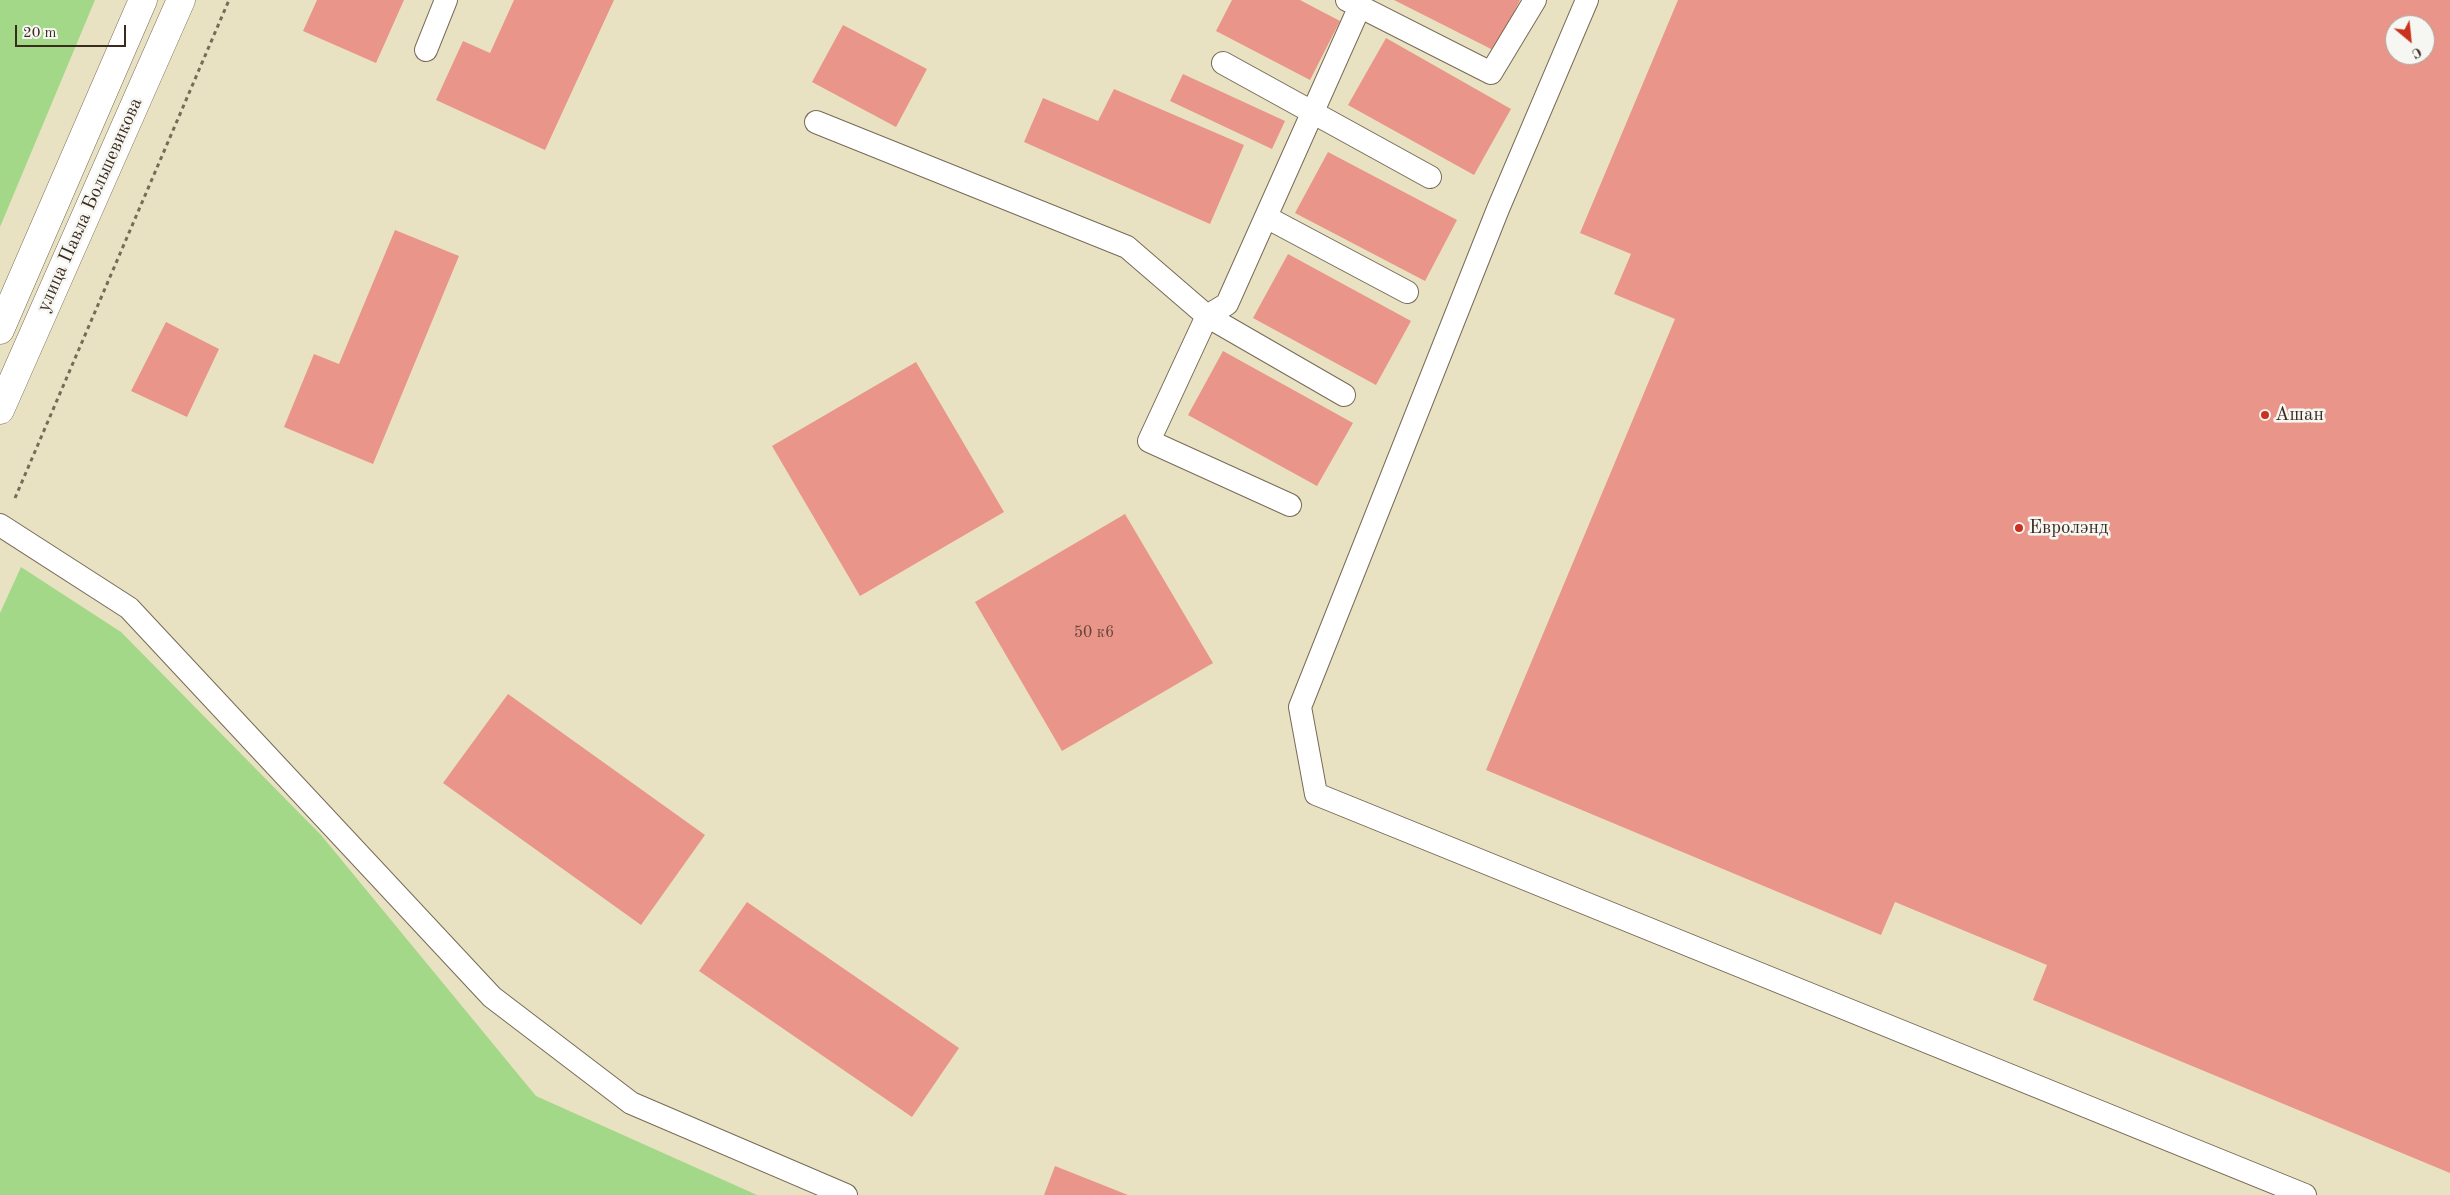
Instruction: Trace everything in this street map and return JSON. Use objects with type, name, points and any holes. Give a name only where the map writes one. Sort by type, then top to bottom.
[{"type":"main road","name":"улица Павла Большевикова","points":[[0,330],[143,0]]},
{"type":"main road","name":"улица Павла Большевикова","points":[[0,410],[181,0]]},
{"type":"lane","points":[[426,50],[446,0]]},
{"type":"lane","points":[[1290,505],[1150,441],[1207,316],[1227,304],[1312,111],[1354,3],[1491,72],[1536,0]]},
{"type":"lane","points":[[1587,0],[1498,209],[1300,707],[1316,794],[2305,1195]]},
{"type":"lane","points":[[1223,63],[1430,178]]},
{"type":"lane","points":[[816,122],[1127,247],[1207,316],[1344,395]]},
{"type":"lane","points":[[1266,217],[1407,292]]},
{"type":"lane","points":[[2,526],[129,608],[492,997],[631,1103],[846,1195]]},
{"type":"path","points":[[2,526],[229,0]]},
{"type":"green space","points":[[0,0],[95,0],[0,227]]},
{"type":"green space","points":[[21,567],[121,632],[321,835],[536,1096],[757,1195],[0,1195],[0,613]]},
{"type":"building","points":[[317,0],[404,0],[376,63],[303,31]]},
{"type":"building","points":[[514,0],[614,0],[545,150],[436,100],[463,41],[490,53]]},
{"type":"building","points":[[1232,0],[1300,0],[1340,21],[1310,80],[1216,31]]},
{"type":"building","points":[[1394,0],[1520,0],[1495,51]]},
{"type":"building","name":"Евролэнд","points":[[1678,0],[2450,0],[2450,1173],[2033,1000],[2047,965],[1895,902],[1881,935],[1486,770],[1675,319],[1614,294],[1631,254],[1580,233]]},
{"type":"building","points":[[843,25],[927,69],[896,127],[812,82]]},
{"type":"building","points":[[1386,38],[1511,109],[1474,175],[1348,105]]},
{"type":"building","points":[[1183,74],[1285,121],[1272,149],[1170,101]]},
{"type":"building","points":[[1114,89],[1244,145],[1210,224],[1024,142],[1043,98],[1098,121]]},
{"type":"building","points":[[1328,152],[1457,220],[1425,281],[1295,213]]},
{"type":"building","points":[[395,230],[459,256],[373,464],[284,427],[314,354],[339,364]]},
{"type":"building","points":[[1288,254],[1411,321],[1376,385],[1253,318]]},
{"type":"building","points":[[166,322],[219,349],[187,417],[131,391]]},
{"type":"building","points":[[1223,351],[1353,423],[1317,486],[1188,415]]},
{"type":"building","points":[[916,362],[1004,512],[860,596],[772,446]]},
{"type":"building","points":[[1125,514],[1213,663],[1062,751],[975,602]]},
{"type":"building","points":[[508,694],[705,835],[641,925],[443,783]]},
{"type":"building","points":[[747,902],[959,1048],[912,1117],[699,971]]},
{"type":"building","points":[[1055,1166],[1128,1195],[1044,1195]]},
{"type":"place","name":"Ашан","points":[[2265,415]]},
{"type":"place","name":"Евролэнд","points":[[2019,528]]}]
